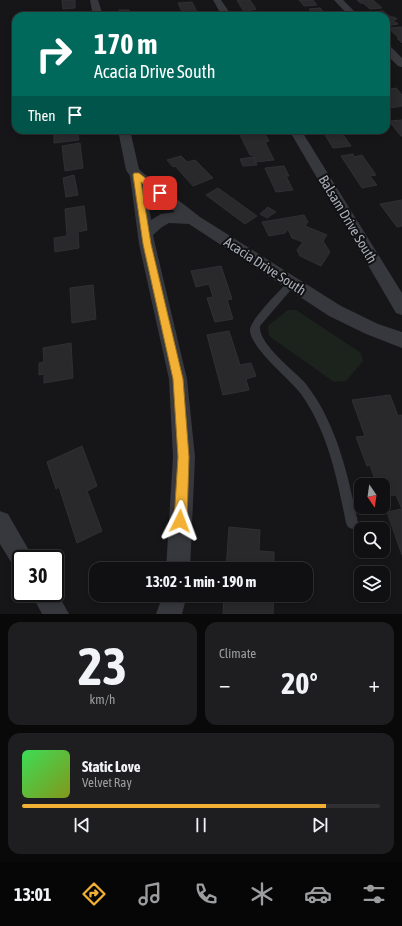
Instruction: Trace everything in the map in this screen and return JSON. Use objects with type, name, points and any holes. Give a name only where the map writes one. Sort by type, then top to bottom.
[{"type":"street","points":[[94,0],[97,12]]},
{"type":"street","points":[[217,0],[224,12]]},
{"type":"street","points":[[338,0],[350,12]]},
{"type":"street","points":[[390,52],[402,64]]},
{"type":"street","points":[[125,134],[133,170],[137,175],[146,234],[178,379],[184,457],[178,562]]},
{"type":"street","name":"Balsam Drive South","points":[[297,134],[402,308]]},
{"type":"street","name":"Acacia Drive South","points":[[137,175],[195,221],[336,311],[372,329],[402,340]]},
{"type":"street","points":[[146,234],[154,224],[162,218],[180,217],[195,221]]},
{"type":"street","points":[[0,522],[17,550]]},
{"type":"street","points":[[49,602],[56,614]]},
{"type":"street","points":[[170,614],[174,602]]},
{"type":"lane","points":[[292,283],[255,325],[255,335],[262,348],[286,369],[306,391],[320,416],[341,470],[352,523]]},
{"type":"shaded area","points":[[288,310],[296,310],[361,353],[363,361],[346,381],[334,382],[269,336],[268,326]]},
{"type":"building","points":[[62,0],[75,0],[75,8],[63,9]]},
{"type":"building","points":[[237,0],[250,0],[256,9],[244,12]]},
{"type":"building","points":[[299,0],[313,0],[317,5],[304,6]]},
{"type":"building","points":[[357,0],[373,0],[382,8],[370,9]]},
{"type":"building","points":[[192,2],[197,12],[182,12],[178,3]]},
{"type":"building","points":[[320,8],[324,12],[312,12],[309,9]]},
{"type":"building","points":[[119,10],[129,10],[130,12],[120,12]]},
{"type":"building","points":[[390,16],[397,19],[393,20],[398,24],[390,25]]},
{"type":"building","points":[[402,27],[402,43],[390,30],[390,28]]},
{"type":"building","points":[[396,88],[402,95],[402,106],[390,108],[390,89]]},
{"type":"building","points":[[402,120],[402,136],[390,122],[390,121]]},
{"type":"building","points":[[78,134],[79,140],[54,143],[54,135]]},
{"type":"building","points":[[265,134],[269,141],[265,142],[274,160],[256,162],[253,155],[250,155],[240,135]]},
{"type":"building","points":[[324,134],[343,134],[351,146],[333,148]]},
{"type":"building","points":[[80,143],[83,168],[65,171],[62,146]]},
{"type":"building","points":[[353,154],[354,157],[362,155],[376,175],[370,176],[377,185],[362,188],[341,156]]},
{"type":"building","points":[[181,156],[187,162],[195,160],[213,178],[193,186],[175,166],[173,167],[167,160]]},
{"type":"building","points":[[253,157],[257,165],[243,166],[240,159]]},
{"type":"building","points":[[284,166],[289,176],[286,176],[293,190],[276,192],[265,168]]},
{"type":"building","points":[[74,175],[78,195],[66,197],[63,178]]},
{"type":"building","points":[[218,188],[257,216],[245,224],[206,195]]},
{"type":"building","points":[[402,200],[402,226],[397,227],[380,204]]},
{"type":"building","points":[[84,206],[87,230],[78,232],[79,248],[55,252],[54,238],[67,236],[65,209]]},
{"type":"building","points":[[268,207],[276,212],[267,218],[260,214]]},
{"type":"building","points":[[304,215],[308,222],[305,226],[327,235],[323,241],[330,252],[321,266],[300,256],[297,250],[303,242],[292,238],[288,229],[285,233],[269,236],[262,222]]},
{"type":"building","points":[[221,266],[232,299],[227,300],[233,319],[215,322],[207,298],[213,297],[209,284],[196,287],[191,271]]},
{"type":"building","points":[[93,285],[96,319],[72,323],[70,288]]},
{"type":"building","points":[[229,331],[240,365],[251,363],[256,376],[246,379],[249,390],[223,395],[207,335]]},
{"type":"building","points":[[71,343],[73,378],[44,383],[44,374],[39,375],[39,363],[44,362],[43,348]]},
{"type":"building","points":[[390,395],[398,416],[402,415],[402,509],[396,495],[390,496],[390,478],[375,478],[370,465],[367,466],[356,437],[365,436],[352,400]]},
{"type":"building","points":[[82,446],[97,486],[87,491],[102,531],[77,543],[59,487],[56,489],[47,462]]},
{"type":"building","points":[[402,509],[402,555],[388,514],[390,514],[390,511]]},
{"type":"building","points":[[229,527],[260,530],[259,551],[274,552],[274,562],[226,562]]},
{"type":"building","points":[[224,602],[274,602],[273,614],[223,614]]},
{"type":"route","points":[[160,193],[137,175],[147,244],[178,379],[184,457],[180,521]]}]
